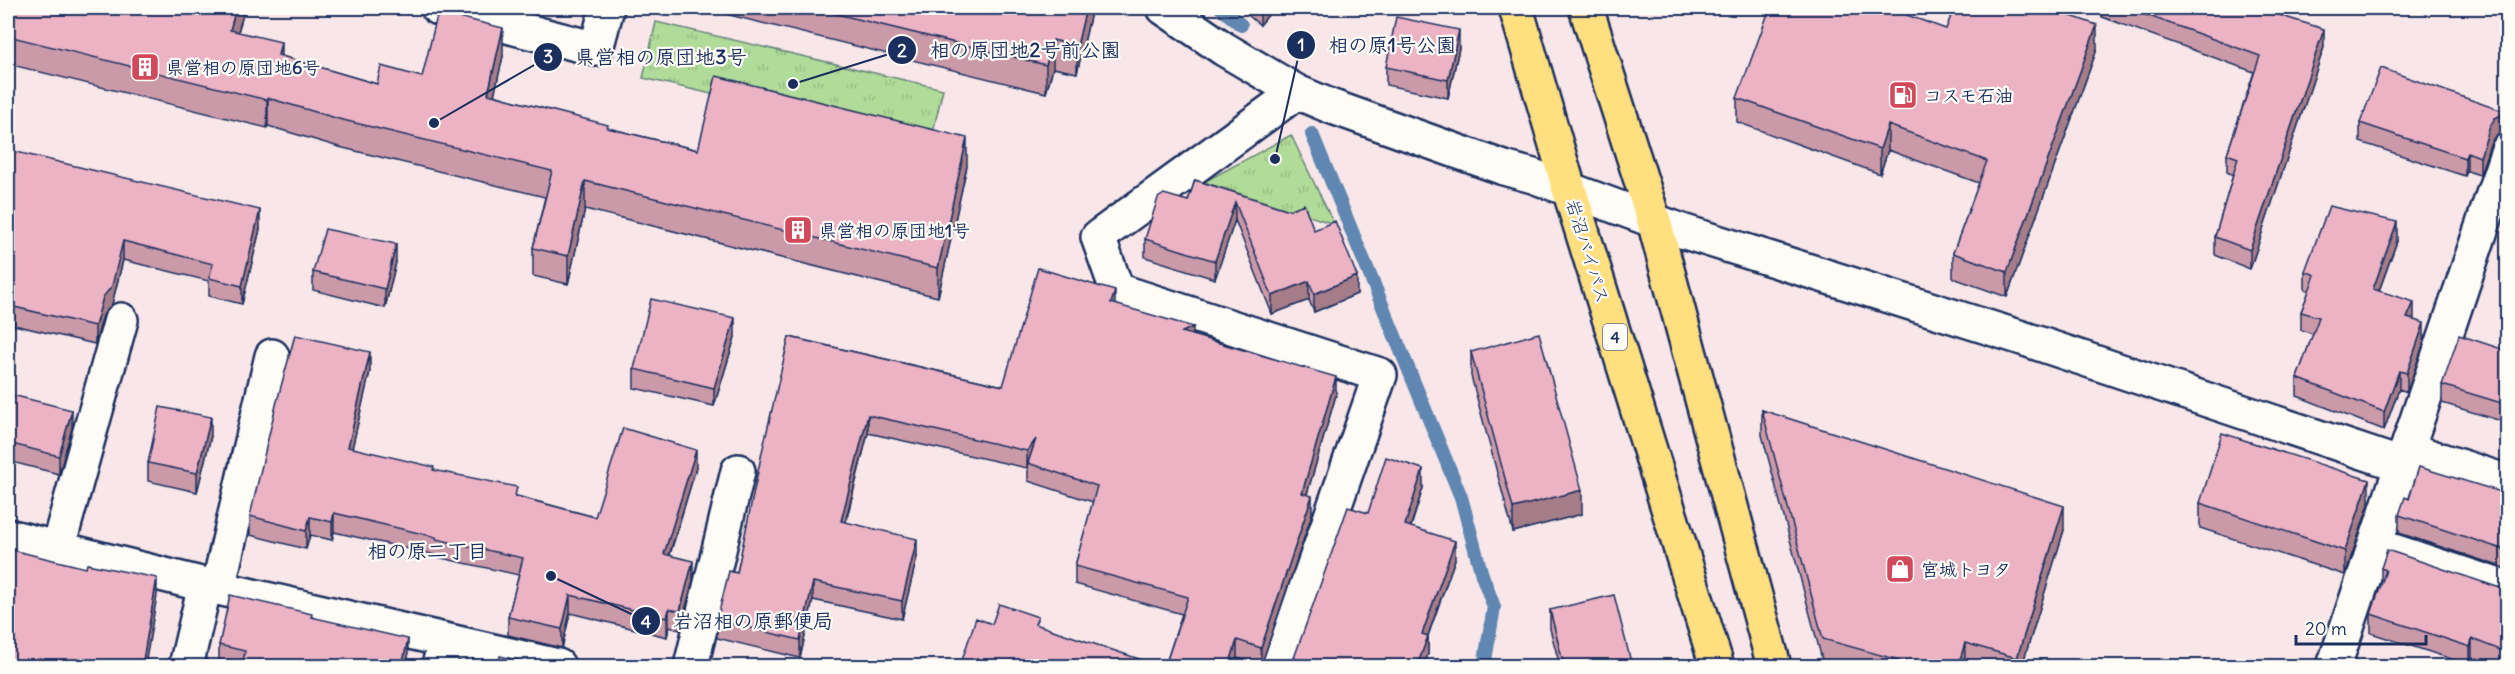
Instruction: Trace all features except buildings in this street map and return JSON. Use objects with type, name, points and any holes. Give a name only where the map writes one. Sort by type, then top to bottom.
[{"type":"highway","name":"岩沼バイパス","points":[[1516,8],[1569,189],[1716,666]]},
{"type":"highway","points":[[1586,8],[1654,221],[1774,666]]},
{"type":"street","points":[[438,8],[596,50],[607,8]]},
{"type":"street","points":[[1164,8],[1224,50],[1297,92],[1330,106],[1654,221],[2404,457],[2508,482]]},
{"type":"street","points":[[1279,666],[1380,375],[1117,290],[1098,237],[1297,92]]},
{"type":"street","points":[[2334,666],[2508,150]]},
{"type":"street","points":[[58,548],[121,320]]},
{"type":"street","points":[[186,666],[211,587],[272,356]]},
{"type":"street","points":[[691,666],[738,471]]},
{"type":"street","points":[[8,536],[211,587],[442,653],[558,666]]},
{"type":"street","points":[[2375,544],[2508,589]]},
{"type":"green space","points":[[656,22],[943,89],[930,145],[643,78]]},
{"type":"green space","points":[[1291,135],[1334,224],[1204,182]]},
{"type":"waterway","points":[[1221,8],[1241,25]]},
{"type":"waterway","points":[[1312,134],[1461,497],[1482,575],[1494,607],[1484,666]]},
{"type":"place","name":"県営相の原団地6号","points":[[145,67]]},
{"type":"place","name":"相の原団地2号前公園","points":[[793,84]]},
{"type":"place","name":"コスモ石油","points":[[1903,95]]},
{"type":"place","name":"県営相の原団地3号","points":[[434,123]]},
{"type":"place","name":"相の原1号公園","points":[[1275,159]]},
{"type":"place","name":"県営相の原団地1号","points":[[798,230]]},
{"type":"place","name":"宮城トヨタ","points":[[1900,569]]},
{"type":"place","name":"岩沼相の原郵便局","points":[[551,576]]},
{"type":"district","name":"相の原二丁目","points":[[427,550]]}]
